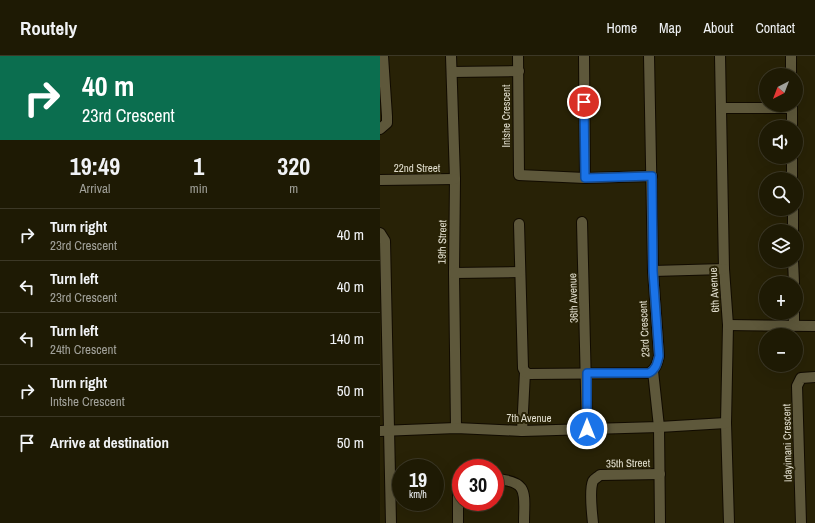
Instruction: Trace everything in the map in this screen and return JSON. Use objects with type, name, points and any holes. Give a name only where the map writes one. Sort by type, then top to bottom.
[{"type":"street","points":[[380,128],[387,123],[382,56]]},
{"type":"street","name":"19th Street","points":[[451,56],[455,180],[454,274],[456,428]]},
{"type":"street","name":"Intshe Crescent","points":[[518,56],[519,175],[585,178]]},
{"type":"street","points":[[584,56],[585,178],[652,176]]},
{"type":"street","name":"23rd Crescent","points":[[525,372],[529,374],[649,373],[653,371],[657,365],[659,356],[653,271],[649,56]]},
{"type":"street","name":"6th Avenue","points":[[720,56],[724,269],[728,325],[726,423],[729,523]]},
{"type":"street","points":[[791,56],[791,68]]},
{"type":"street","points":[[452,72],[518,72]]},
{"type":"street","points":[[721,108],[759,107]]},
{"type":"street","name":"22nd Street","points":[[380,180],[455,180]]},
{"type":"street","name":"36th Avenue","points":[[582,222],[587,373],[587,429]]},
{"type":"street","points":[[519,224],[525,372],[522,431]]},
{"type":"street","points":[[380,233],[385,241],[384,431],[391,523]]},
{"type":"street","points":[[653,271],[724,269]]},
{"type":"street","points":[[454,274],[520,272]]},
{"type":"street","points":[[794,320],[794,325]]},
{"type":"street","points":[[728,325],[815,326]]},
{"type":"street","points":[[653,371],[659,427],[660,523]]},
{"type":"street","name":"Idayimani Crescent","points":[[801,523],[797,386],[801,378],[815,376]]},
{"type":"street","name":"7th Avenue","points":[[384,431],[456,428],[522,431],[659,427],[726,423]]},
{"type":"street","name":"35th Street","points":[[592,523],[593,481],[600,475],[660,474]]},
{"type":"street","points":[[504,480],[511,480],[522,488],[524,493],[524,523]]},
{"type":"street","points":[[458,511],[458,523]]},
{"type":"route","points":[[584,102],[585,178],[652,176],[653,271],[659,356],[657,365],[653,371],[649,373],[587,373],[587,429]]}]
